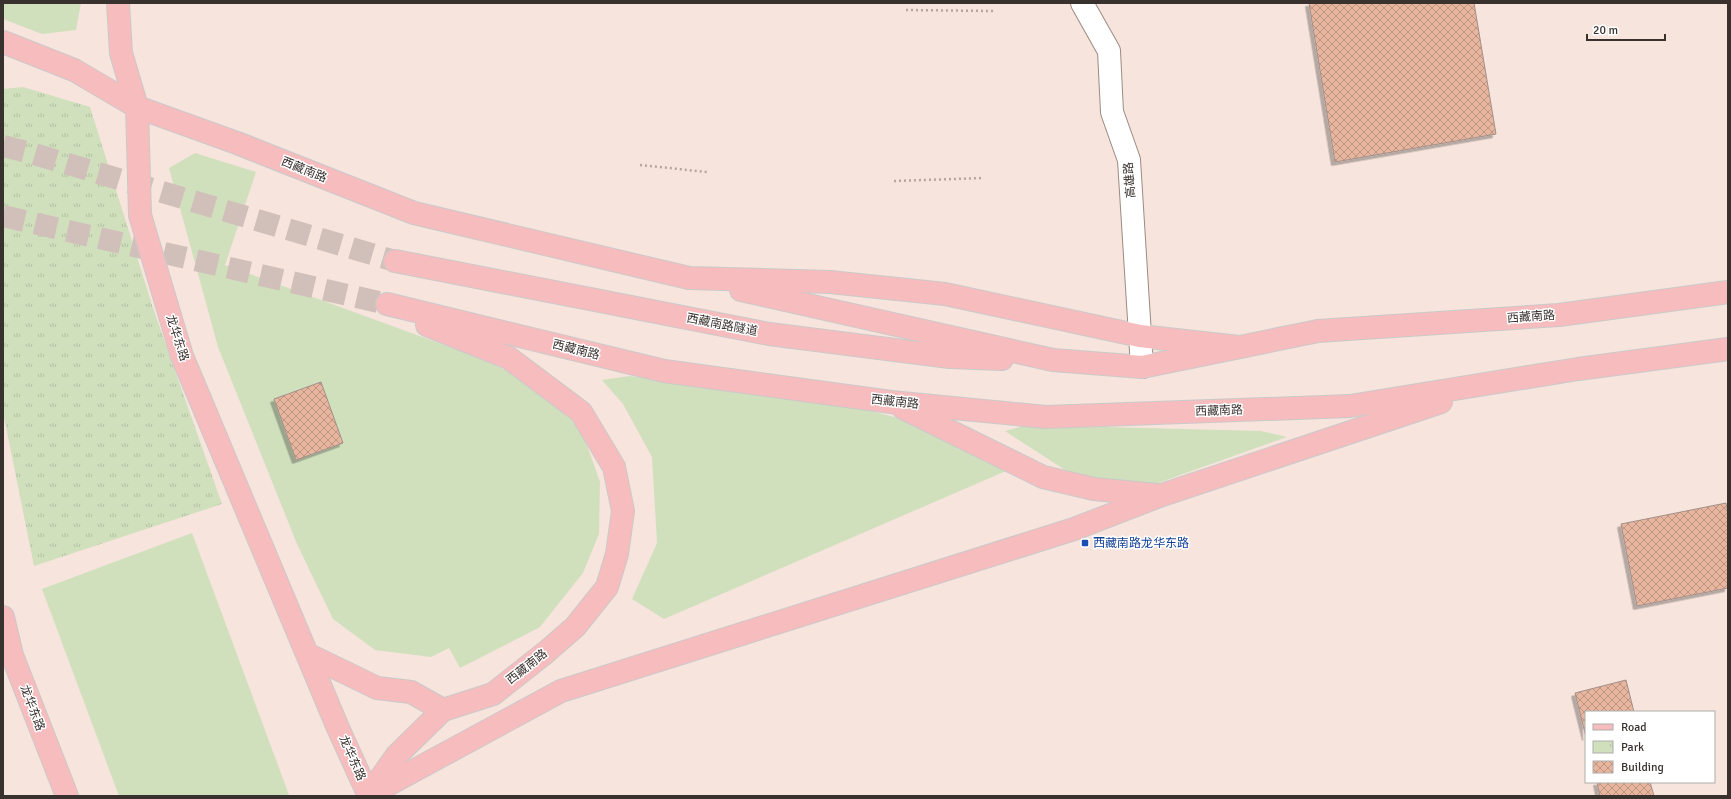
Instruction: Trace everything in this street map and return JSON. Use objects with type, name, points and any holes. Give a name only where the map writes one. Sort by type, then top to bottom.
[{"type":"main road","name":"龙华东路","points":[[118,3],[121,53],[137,107],[140,215],[182,356],[309,655],[338,728],[369,796]]},
{"type":"main road","name":"西藏南路","points":[[3,42],[74,70],[137,107],[237,143],[414,213],[689,278],[1053,360],[1142,367],[1318,331],[1559,315],[1728,292]]},
{"type":"main road","name":"西藏南路隧道","points":[[395,261],[769,334],[950,357],[1053,360]]},
{"type":"main road","name":"西藏南路","points":[[689,278],[830,282],[945,294],[1140,336],[1239,347]]},
{"type":"main road","name":"西藏南路","points":[[369,796],[397,755],[443,710],[493,694],[575,627],[608,587],[617,554],[623,511],[614,467],[581,412],[509,358],[416,320],[387,304],[664,371],[891,402],[1046,417],[1350,406],[1578,369],[1728,349]]},
{"type":"main road","name":"西藏南路","points":[[369,796],[561,691],[1074,529],[1162,495],[1498,383]]},
{"type":"main road","points":[[891,402],[1043,477],[1094,489],[1162,495]]},
{"type":"main road","name":"龙华东路","points":[[3,617],[12,654],[67,796]]},
{"type":"main road","points":[[309,655],[377,688],[411,692],[443,710]]},
{"type":"street","name":"高雄路","points":[[1082,3],[1109,51],[1112,112],[1130,160],[1142,367]]},
{"type":"path","points":[[906,10],[993,11]]},
{"type":"path","points":[[640,165],[707,172]]},
{"type":"path","points":[[894,181],[983,178]]},
{"type":"green space","points":[[3,3],[81,3],[76,30],[42,34],[3,19]]},
{"type":"green space","points":[[23,87],[90,107],[153,308],[222,504],[34,566],[3,412],[3,89]]},
{"type":"green space","points":[[195,153],[256,172],[225,265],[466,353],[515,374],[552,396],[583,434],[600,482],[599,534],[583,573],[540,627],[460,668],[449,648],[431,657],[375,650],[333,619],[297,544],[218,347],[169,168]]},
{"type":"green space","points":[[630,376],[867,410],[910,421],[1006,471],[664,619],[632,599],[657,543],[652,457],[623,404],[602,380]]},
{"type":"green space","points":[[1027,425],[1261,431],[1287,437],[1158,483],[1117,484],[1065,470],[1005,431]]},
{"type":"green space","points":[[192,533],[289,795],[287,796],[119,796],[42,589]]},
{"type":"building","points":[[1309,3],[1474,3],[1496,134],[1335,162]]},
{"type":"building","points":[[321,382],[343,443],[296,460],[274,399]]},
{"type":"building","points":[[1726,503],[1728,514],[1728,588],[1637,606],[1621,524]]},
{"type":"building","points":[[1626,680],[1634,711],[1585,711],[1585,733],[1575,693]]},
{"type":"building","points":[[1597,783],[1650,783],[1654,796],[1600,796]]},
{"type":"tunnel","points":[[3,146],[395,261]]},
{"type":"tunnel","points":[[3,216],[387,304]]},
{"type":"place","name":"西藏南路龙华东路","points":[[1085,543]]}]
